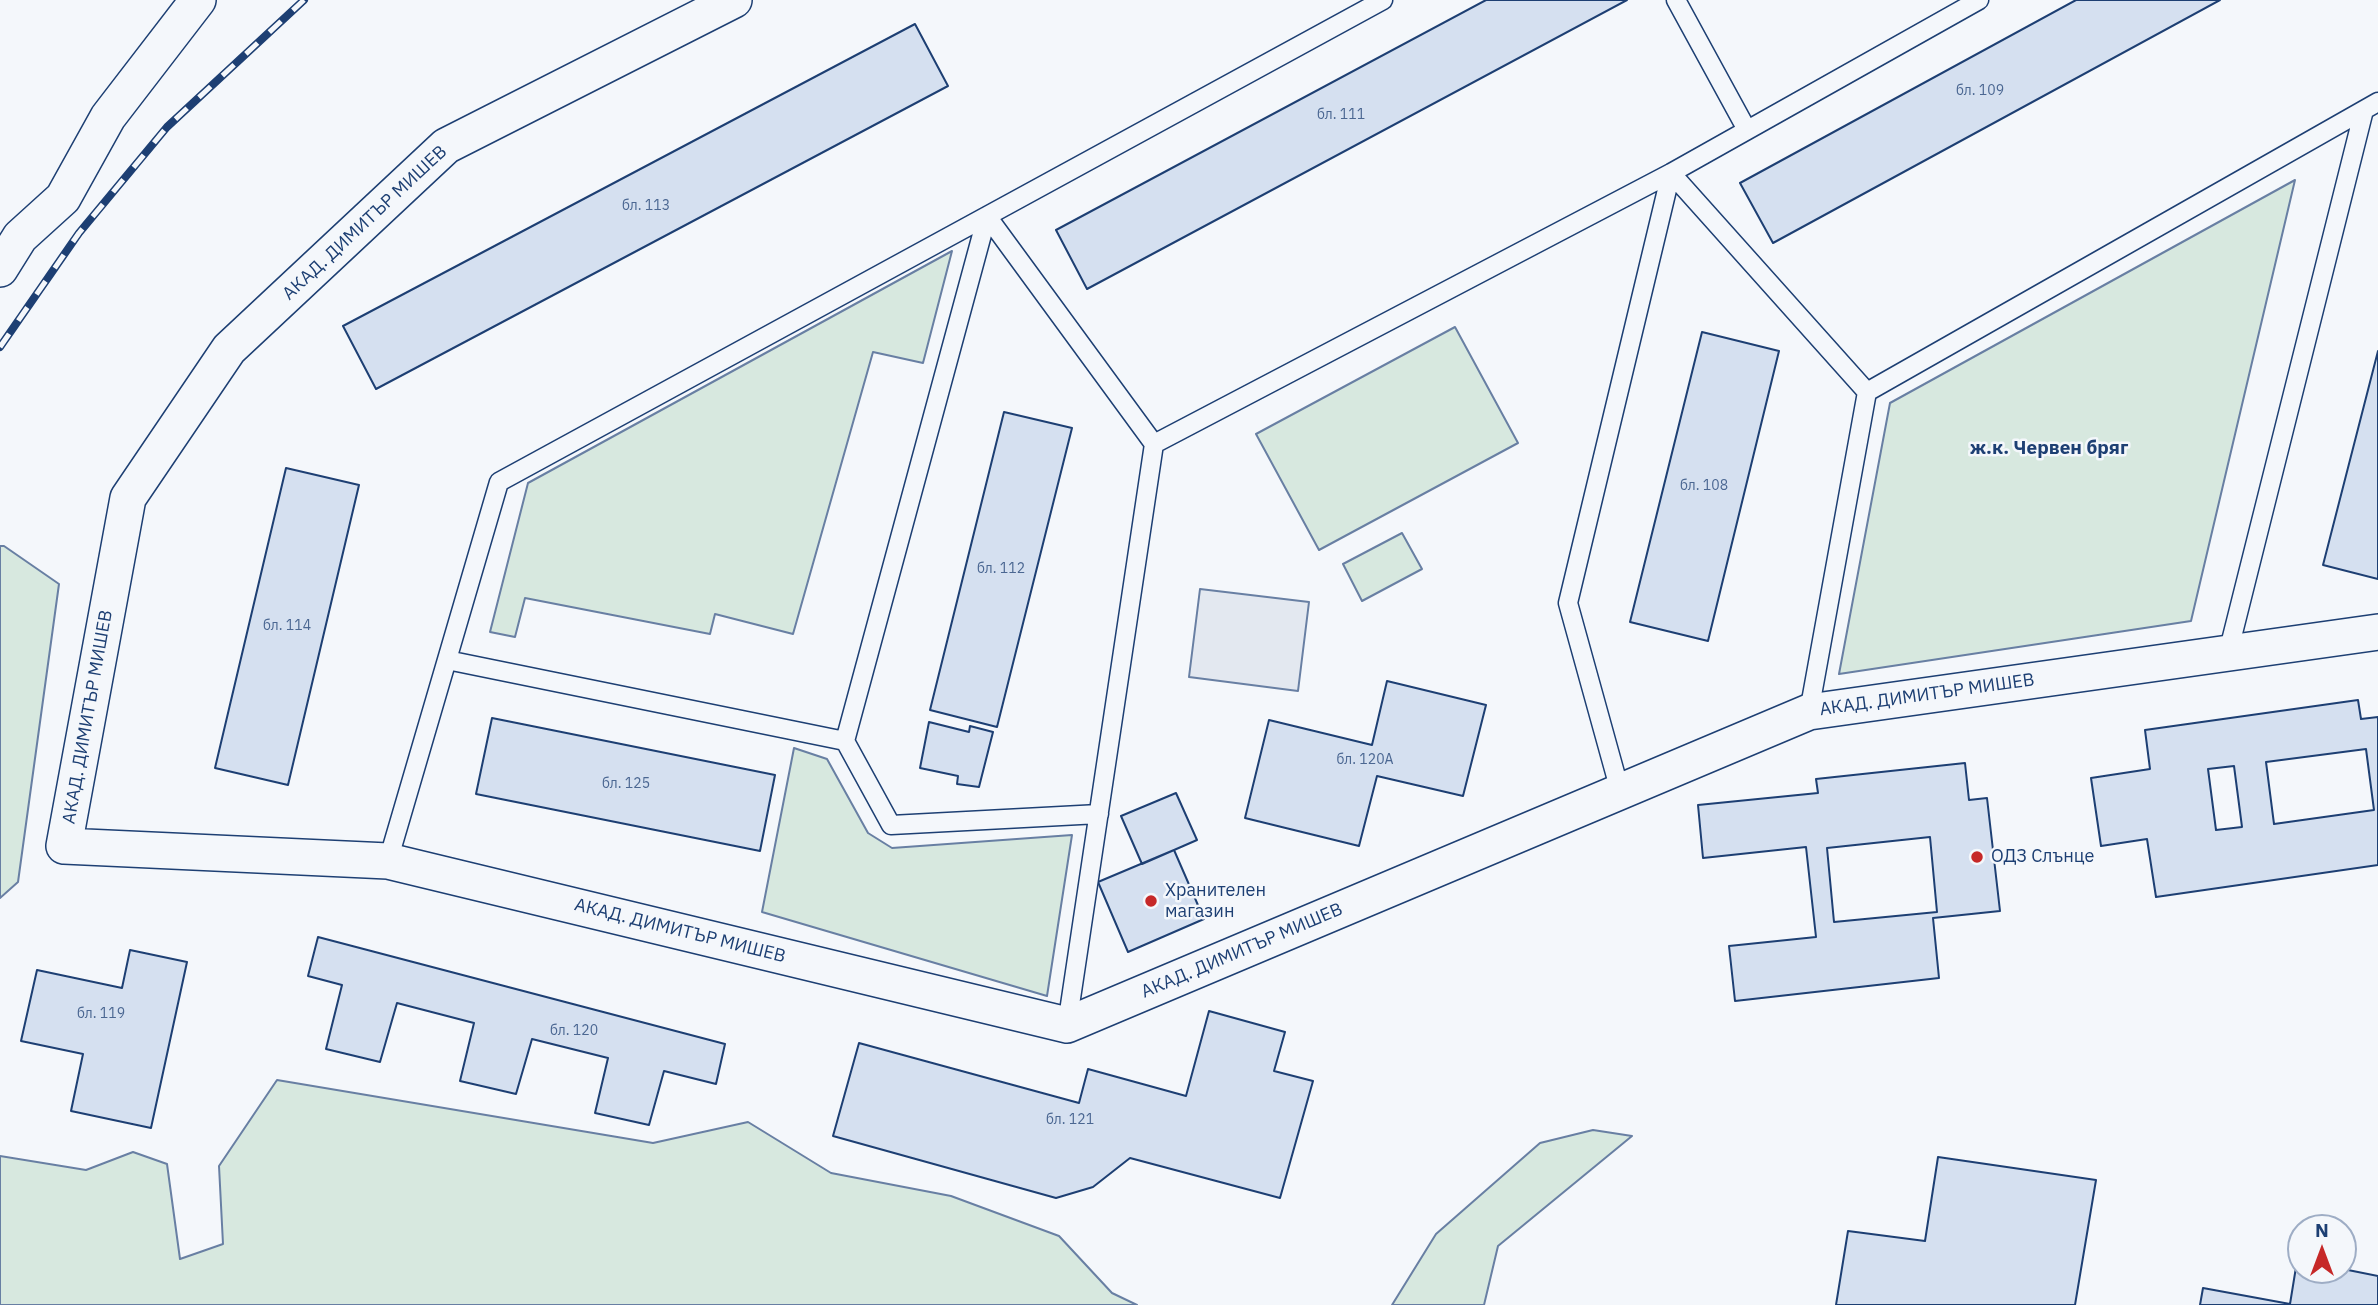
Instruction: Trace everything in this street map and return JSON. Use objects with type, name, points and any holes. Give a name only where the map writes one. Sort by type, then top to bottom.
[{"type":"street","points":[[0,269],[20,237],[64,198],[108,117],[198,0]]},
{"type":"street","name":"АКАД. ДИМИТЪР МИШЕВ","points":[[734,0],[446,146],[229,349],[128,498],[64,846],[388,861],[1067,1025],[1809,712],[2378,632]]},
{"type":"lane","points":[[388,861],[499,482],[1383,0]]},
{"type":"lane","points":[[1676,0],[1747,130]]},
{"type":"lane","points":[[1154,444],[1671,173],[1979,0]]},
{"type":"lane","points":[[2371,106],[2378,125]]},
{"type":"lane","points":[[1867,392],[2371,106]]},
{"type":"lane","points":[[2228,653],[2371,106]]},
{"type":"lane","points":[[1671,173],[1867,392]]},
{"type":"lane","points":[[1620,791],[1568,603],[1671,173]]},
{"type":"lane","points":[[986,216],[1154,444],[1067,1025]]},
{"type":"lane","points":[[986,216],[845,741],[891,825],[1099,814]]},
{"type":"lane","points":[[1809,712],[1867,392]]},
{"type":"lane","points":[[447,660],[845,741]]},
{"type":"shaded area","points":[[2295,180],[2191,621],[1839,674],[1890,403]]},
{"type":"shaded area","points":[[952,251],[923,363],[873,352],[793,634],[715,614],[710,634],[525,598],[515,637],[490,632],[528,483]]},
{"type":"shaded area","points":[[1455,327],[1518,443],[1319,550],[1256,434]]},
{"type":"shaded area","points":[[1402,533],[1422,569],[1362,601],[1343,564]]},
{"type":"shaded area","points":[[0,546],[4,546],[59,584],[18,882],[0,898]]},
{"type":"shaded area","points":[[1200,589],[1309,602],[1298,691],[1189,677]]},
{"type":"shaded area","points":[[794,748],[827,759],[868,833],[892,848],[1072,835],[1047,996],[762,912]]},
{"type":"shaded area","points":[[277,1080],[653,1143],[748,1122],[831,1173],[951,1196],[1059,1236],[1112,1293],[1137,1305],[0,1305],[0,1156],[86,1170],[133,1152],[167,1164],[180,1259],[223,1244],[219,1166]]},
{"type":"shaded area","points":[[1593,1130],[1632,1136],[1498,1246],[1484,1305],[1392,1305],[1436,1234],[1540,1143]]},
{"type":"building","points":[[1486,0],[1627,0],[1087,289],[1056,230]]},
{"type":"building","points":[[2076,0],[2220,0],[1773,243],[1740,183]]},
{"type":"building","points":[[915,24],[948,86],[376,389],[343,326]]},
{"type":"building","points":[[1702,332],[1779,351],[1708,641],[1630,622]]},
{"type":"building","points":[[2378,351],[2378,579],[2323,565]]},
{"type":"building","points":[[1004,412],[1072,428],[997,727],[930,710]]},
{"type":"building","points":[[286,468],[359,485],[288,785],[215,768]]},
{"type":"building","points":[[1387,681],[1486,705],[1463,796],[1377,776],[1359,846],[1245,818],[1269,720],[1372,745]]},
{"type":"building","points":[[2358,700],[2361,719],[2378,717],[2378,865],[2156,897],[2147,839],[2101,846],[2091,778],[2150,769],[2145,730]],"holes":[[[2366,749],[2374,810],[2274,824],[2266,762]],[[2234,766],[2242,827],[2216,830],[2208,769]]]},
{"type":"building","points":[[492,718],[775,775],[760,851],[476,794]]},
{"type":"building","points":[[929,722],[969,732],[970,726],[993,732],[979,787],[957,784],[958,776],[920,768]]},
{"type":"building","points":[[1965,763],[1969,800],[1987,798],[2000,911],[1933,918],[1939,978],[1735,1001],[1729,946],[1816,937],[1806,847],[1703,858],[1698,805],[1818,793],[1816,779]],"holes":[[[1930,837],[1937,912],[1834,922],[1827,848]]]},
{"type":"building","points":[[1176,793],[1197,840],[1142,864],[1121,816]]},
{"type":"building","name":"Хранителен магазин","points":[[1174,850],[1204,919],[1128,952],[1098,882]]},
{"type":"building","points":[[318,937],[725,1044],[716,1084],[664,1071],[649,1125],[595,1113],[608,1058],[532,1039],[516,1094],[460,1081],[474,1023],[397,1003],[380,1062],[326,1049],[342,985],[308,976]]},
{"type":"building","points":[[130,950],[187,962],[151,1128],[71,1111],[83,1054],[21,1041],[37,970],[122,988]]},
{"type":"building","points":[[1209,1011],[1285,1032],[1274,1071],[1313,1081],[1280,1198],[1130,1158],[1093,1187],[1056,1198],[833,1136],[859,1043],[1079,1103],[1088,1069],[1186,1096]]},
{"type":"building","points":[[1938,1157],[2096,1180],[2075,1305],[1836,1305],[1848,1231],[1925,1241]]},
{"type":"building","points":[[2357,1272],[2378,1276],[2378,1305],[2200,1305],[2203,1288],[2290,1304],[2293,1284],[2357,1284]]},
{"type":"railway","points":[[0,347],[79,233],[167,127],[304,0]]},
{"type":"place","name":"ОДЗ Слънце","points":[[1977,857]]},
{"type":"place","name":"Хранителен магазин","points":[[1151,901]]},
{"type":"district","name":"ж.к. Червен бряг","points":[[2049,449]]}]
